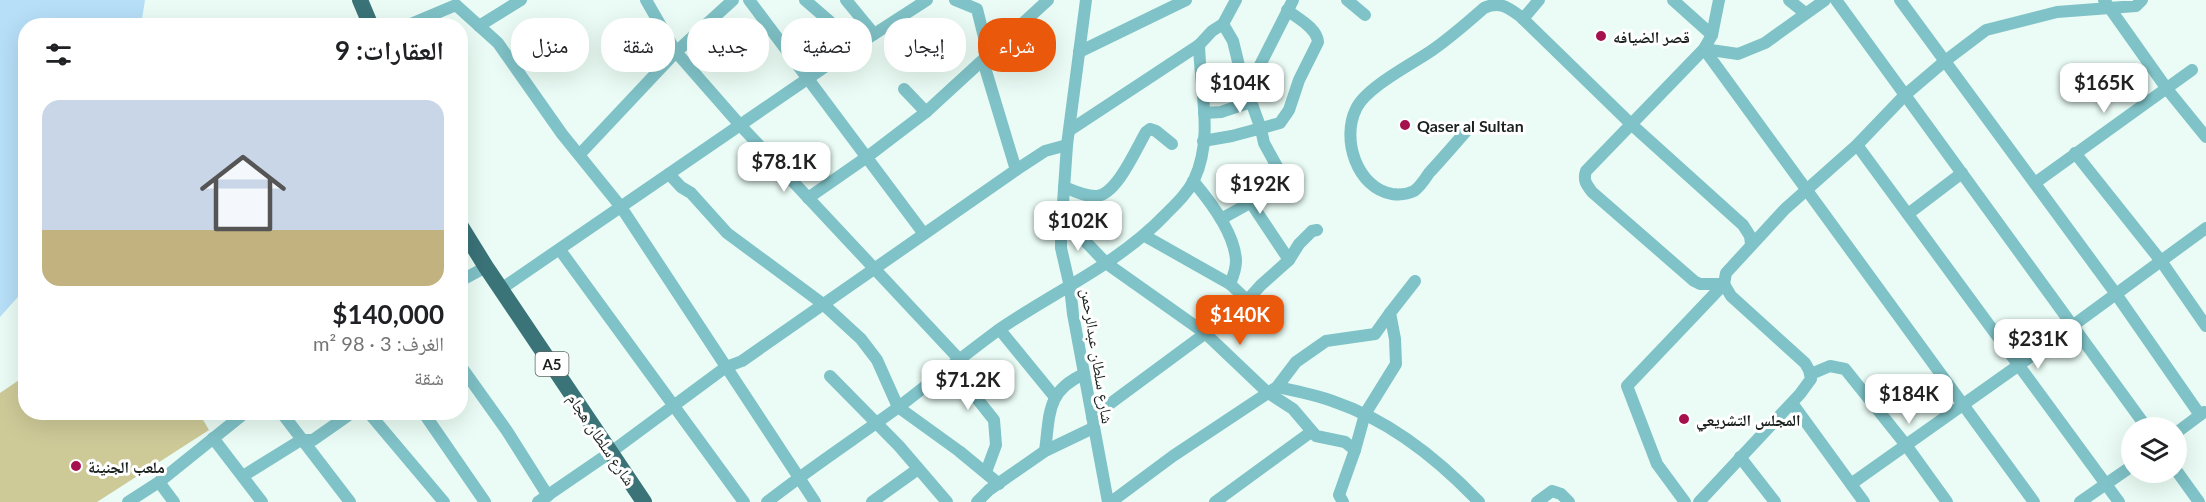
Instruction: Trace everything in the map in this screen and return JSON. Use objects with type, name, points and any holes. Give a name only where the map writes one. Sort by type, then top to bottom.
[{"type":"highway","points":[[360,0],[367,18]]},
{"type":"highway","name":"شارع سلطان هجام","points":[[468,238],[644,502]]},
{"type":"street","points":[[478,26],[521,0]]},
{"type":"street","points":[[646,0],[676,52],[740,125],[959,359]]},
{"type":"street","points":[[580,154],[676,52],[732,0]]},
{"type":"street","points":[[749,0],[924,234]]},
{"type":"street","points":[[805,0],[826,18]]},
{"type":"street","points":[[846,0],[874,34],[927,0]]},
{"type":"street","points":[[955,0],[977,9],[979,18]]},
{"type":"street","points":[[1028,18],[1048,0]]},
{"type":"street","name":"شارع سلطان عبدالرحمن","points":[[1086,0],[1067,145],[1061,248],[1110,502]]},
{"type":"street","points":[[1079,52],[1186,0]]},
{"type":"street","points":[[1070,130],[1199,45],[1212,31],[1223,24],[1236,0]]},
{"type":"street","points":[[1347,0],[1365,15]]},
{"type":"street","points":[[1523,19],[1539,0]]},
{"type":"street","points":[[1673,0],[1712,35]]},
{"type":"street","points":[[1719,0],[1712,35],[1704,49],[1586,171],[1584,177],[1592,192],[1694,281],[1700,284],[1724,284]]},
{"type":"street","points":[[1789,0],[1805,13]]},
{"type":"street","points":[[1704,49],[1738,54],[1765,44],[1825,0]]},
{"type":"street","points":[[1836,0],[2138,417]]},
{"type":"street","points":[[1900,0],[2203,413],[2187,425]]},
{"type":"street","points":[[1685,502],[1657,464],[1627,386],[1724,284],[1726,273],[1751,244],[1807,188],[1857,145],[1905,95],[1986,30],[2057,12],[2106,4],[2136,6],[2142,0]]},
{"type":"street","points":[[423,18],[456,2],[478,26],[498,43],[562,134],[621,207],[815,502]]},
{"type":"street","points":[[1468,129],[1414,190],[1399,195],[1374,188],[1353,156],[1351,125],[1355,109],[1364,99],[1401,70],[1431,51],[1484,8],[1492,4],[1503,5],[1523,19],[1631,124],[1743,225],[1750,236],[1751,244]]},
{"type":"street","points":[[2106,4],[2167,89],[2206,137]]},
{"type":"street","points":[[1203,141],[1261,129],[1281,123],[1285,117],[1299,80],[1318,42],[1315,32],[1290,5],[1247,89]]},
{"type":"street","points":[[1221,219],[1286,183],[1269,154],[1233,41],[1223,24]]},
{"type":"street","points":[[767,502],[1000,330],[1070,287],[1145,236],[1184,196],[1200,163],[1203,141],[1204,113],[1199,45]]},
{"type":"street","points":[[1704,49],[2034,502]]},
{"type":"street","points":[[808,198],[926,112],[978,64]]},
{"type":"street","points":[[2035,183],[2192,70]]},
{"type":"street","points":[[501,289],[819,72]]},
{"type":"street","points":[[990,72],[1016,170]]},
{"type":"street","points":[[904,89],[926,112]]},
{"type":"street","points":[[1204,113],[1221,112],[1251,102]]},
{"type":"street","points":[[1064,187],[1088,195],[1103,194],[1122,174],[1150,129],[1172,144]]},
{"type":"street","points":[[468,375],[507,431],[543,499],[726,367],[742,361],[1016,170],[1045,151],[1067,145]]},
{"type":"street","points":[[1857,145],[2119,502]]},
{"type":"street","points":[[2075,153],[2161,261],[2206,326]]},
{"type":"street","points":[[1908,214],[1962,172]]},
{"type":"street","points":[[669,174],[681,187],[691,193],[727,233],[844,322],[872,351],[898,407],[999,484]]},
{"type":"street","points":[[1193,181],[1221,219],[1236,261],[1230,284]]},
{"type":"street","points":[[1251,203],[1289,260]]},
{"type":"street","points":[[1062,217],[1106,263],[1205,333],[1272,390],[1316,436],[1345,442],[1355,450]]},
{"type":"street","points":[[1851,484],[2206,228]]},
{"type":"street","points":[[977,502],[989,490],[1045,451],[1093,423],[1248,301],[1261,285],[1289,260],[1299,244],[1312,231],[1317,230]]},
{"type":"street","points":[[1145,236],[1230,284],[1248,301]]},
{"type":"street","points":[[560,250],[744,502]]},
{"type":"street","points":[[468,277],[486,267]]},
{"type":"street","points":[[1110,502],[1173,456],[1272,390],[1296,362],[1326,340],[1375,334],[1415,281]]},
{"type":"street","points":[[1699,502],[1792,403],[1809,382],[1811,374],[1805,363],[1731,296],[1724,284]]},
{"type":"street","points":[[1338,500],[1365,414],[1396,364],[1395,339],[1390,313]]},
{"type":"street","points":[[1000,330],[1054,396]]},
{"type":"street","points":[[959,359],[958,365],[967,386],[994,420],[996,445],[986,472]]},
{"type":"street","points":[[1811,374],[1830,366],[1845,369],[1906,445],[1947,502]]},
{"type":"street","points":[[1045,451],[1054,396],[1067,383],[1084,374]]},
{"type":"street","points":[[830,376],[947,502]]},
{"type":"street","points":[[1272,390],[1335,401],[1365,414],[1392,429],[1420,450],[1479,502]]},
{"type":"street","points":[[1792,403],[1863,502]]},
{"type":"street","points":[[128,502],[159,482],[236,420]]},
{"type":"street","points":[[287,420],[350,502]]},
{"type":"street","points":[[243,476],[301,440],[313,440],[342,420]]},
{"type":"street","points":[[375,420],[444,502]]},
{"type":"street","points":[[429,420],[485,502]]},
{"type":"street","points":[[1215,502],[1311,432]]},
{"type":"street","points":[[213,438],[262,502]]},
{"type":"street","points":[[1740,457],[1775,502]]},
{"type":"street","points":[[872,502],[918,469]]},
{"type":"street","points":[[2080,502],[2121,473]]},
{"type":"street","points":[[159,482],[174,502]]},
{"type":"street","points":[[2185,483],[2199,502]]},
{"type":"street","points":[[1536,502],[1552,491],[1561,494],[1569,502]]},
{"type":"shaded area","name":"ملعب الجنينة","points":[[18,381],[18,420],[203,420],[209,430],[97,502],[0,502],[0,393]]},
{"type":"water","points":[[0,0],[145,0],[142,18],[18,18],[18,297],[0,317]]},
{"type":"place","name":"قصر الضيافه","points":[[1601,36]]},
{"type":"place","name":"Qaser al Sultan","points":[[1405,125]]},
{"type":"place","name":"المجلس التشريعي","points":[[1684,419]]},
{"type":"place","name":"ملعب الجنينة","points":[[76,466]]}]
